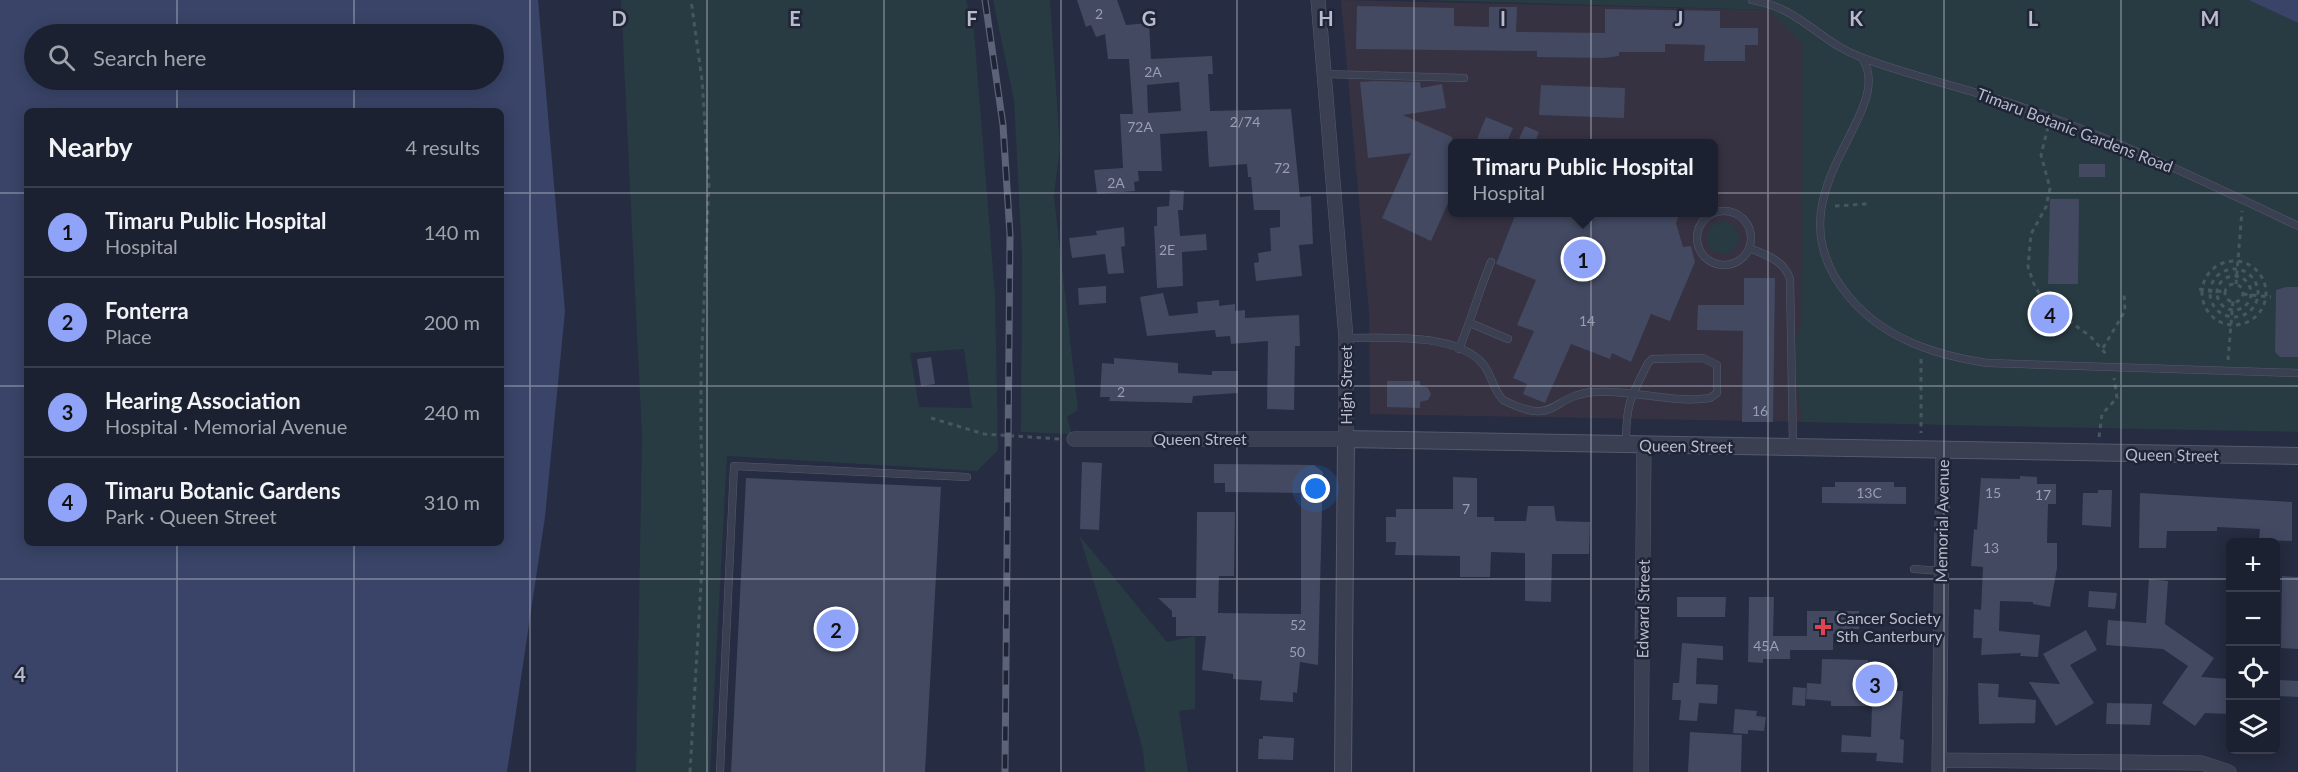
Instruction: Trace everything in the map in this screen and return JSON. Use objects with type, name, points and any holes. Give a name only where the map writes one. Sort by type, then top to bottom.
[{"type":"street","name":"High Street","points":[[1317,0],[1346,338],[1342,772]]},
{"type":"street","name":"Queen Street","points":[[1074,439],[1346,439],[2298,456]]},
{"type":"street","name":"Edward Street","points":[[1641,772],[1644,445]]},
{"type":"street","name":"Memorial Avenue","points":[[1939,766],[1943,451]]},
{"type":"street","points":[[1939,766],[2114,767],[2202,763],[2229,772]]},
{"type":"lane","name":"Timaru Botanic Gardens Road","points":[[1752,0],[1773,3],[1788,10],[1823,36],[1862,58],[1970,89],[2051,117],[2298,226]]},
{"type":"lane","points":[[1862,58],[1866,65],[1868,90],[1830,174],[1821,207],[1822,248],[1831,272],[1840,286],[1865,313],[1901,338],[1917,345],[1959,359],[1987,363],[2298,373]]},
{"type":"lane","points":[[1324,74],[1464,78]]},
{"type":"lane","points":[[1707,217],[1699,226],[1697,243],[1700,251],[1713,263],[1721,265],[1738,261],[1749,248],[1750,230],[1739,215],[1718,212]]},
{"type":"lane","points":[[1749,248],[1777,260],[1787,271],[1790,279],[1794,448]]},
{"type":"lane","points":[[1460,350],[1470,323],[1474,301],[1491,262]]},
{"type":"lane","points":[[1470,323],[1508,339]]},
{"type":"lane","points":[[1346,338],[1429,340],[1460,350],[1482,363],[1490,374],[1498,395],[1518,408],[1546,412],[1578,395],[1595,392],[1632,395],[1653,399],[1710,398],[1717,393],[1717,364],[1703,358],[1652,359],[1632,395],[1626,413],[1626,445]]},
{"type":"lane","points":[[720,772],[734,466],[967,477]]},
{"type":"lane","points":[[1914,569],[1941,571]]},
{"type":"path","points":[[690,772],[705,514],[701,382],[709,184],[703,91],[691,0]]},
{"type":"path","points":[[2051,117],[2041,154],[2050,188],[2046,207],[2031,234],[2028,267],[2034,287],[2049,307],[2103,348],[2111,368],[2117,398],[2100,419],[2099,453]]},
{"type":"path","points":[[2236,284],[2243,200]]},
{"type":"path","points":[[1821,207],[1866,204]]},
{"type":"path","points":[[2228,261],[2238,261],[2256,269],[2262,277],[2266,296],[2258,314],[2250,320],[2231,324],[2213,316],[2207,308],[2201,289],[2211,271],[2228,261]]},
{"type":"path","points":[[2237,269],[2250,275],[2255,281],[2258,295],[2252,309],[2239,316],[2225,315],[2214,305],[2210,290],[2212,283],[2222,272],[2237,269]]},
{"type":"path","points":[[2236,276],[2246,280],[2251,294],[2247,304],[2233,309],[2220,301],[2218,291],[2226,278],[2236,276]]},
{"type":"path","points":[[2225,292],[2230,285],[2236,284],[2240,286],[2243,294]]},
{"type":"path","points":[[2201,289],[2225,292]]},
{"type":"path","points":[[2225,292],[2226,297],[2233,301]]},
{"type":"path","points":[[2103,348],[2125,311],[2124,293]]},
{"type":"path","points":[[2243,294],[2271,297]]},
{"type":"path","points":[[2233,301],[2241,298],[2243,294]]},
{"type":"path","points":[[2226,371],[2233,301]]},
{"type":"path","points":[[1917,345],[1922,369],[1921,451]]},
{"type":"path","points":[[931,418],[984,434],[1074,439]]},
{"type":"shaded area","points":[[621,0],[966,0],[974,31],[995,294],[998,450],[977,471],[727,456],[710,772],[636,772],[642,437]],"holes":[[[964,349],[972,408],[919,407],[910,353]]]},
{"type":"shaded area","points":[[993,0],[1050,0],[1060,147],[1054,196],[1078,410],[1067,417],[1072,434],[1021,432],[1022,255],[1014,100]]},
{"type":"shaded area","points":[[1341,0],[1770,10],[1803,43],[1802,422],[1370,414],[1369,313]]},
{"type":"shaded area","points":[[1416,0],[2298,0],[2298,432],[1802,422],[1795,347],[1797,336],[1802,328],[1802,43],[1769,10]]},
{"type":"shaded area","points":[[1723,222],[1734,227],[1739,238],[1734,249],[1723,254],[1712,249],[1707,238],[1712,227]]},
{"type":"shaded area","points":[[1079,535],[1167,642],[1195,636],[1195,709],[1179,711],[1188,772],[1145,772],[1143,750]]},
{"type":"water","points":[[0,0],[538,0],[565,311],[545,517],[507,772],[0,772]]},
{"type":"water","points":[[2249,0],[2298,0],[2298,23]]},
{"type":"building","points":[[1077,0],[1117,0],[1126,25],[1149,23],[1151,59],[1212,56],[1213,74],[1208,74],[1210,111],[1291,109],[1300,197],[1311,196],[1313,244],[1299,245],[1302,276],[1256,281],[1254,263],[1259,262],[1258,253],[1271,251],[1270,228],[1280,227],[1280,210],[1254,210],[1251,177],[1248,177],[1247,164],[1209,167],[1207,131],[1160,134],[1162,171],[1138,171],[1139,181],[1134,182],[1135,191],[1097,194],[1094,170],[1123,168],[1120,114],[1133,114],[1129,59],[1108,59],[1105,34],[1096,37],[1091,25],[1086,27]],"holes":[[[1179,82],[1181,111],[1148,113],[1147,85]]]},
{"type":"building","points":[[1357,6],[1454,8],[1454,26],[1489,27],[1489,7],[1517,7],[1516,32],[1605,33],[1605,9],[1720,11],[1720,28],[1758,28],[1758,45],[1745,45],[1745,61],[1704,61],[1705,45],[1665,44],[1665,52],[1619,52],[1619,56],[1604,58],[1537,57],[1537,51],[1356,49]]},
{"type":"building","points":[[1360,82],[1420,82],[1421,88],[1442,84],[1446,108],[1403,115],[1452,137],[1448,139],[1448,203],[1431,241],[1382,218],[1411,153],[1368,158]]},
{"type":"building","points":[[1541,85],[1625,88],[1624,118],[1539,115]]},
{"type":"building","points":[[1486,117],[1513,128],[1508,139],[1477,139]]},
{"type":"building","points":[[1525,126],[1539,132],[1536,139],[1519,139]]},
{"type":"building","points":[[2079,164],[2105,164],[2105,177],[2079,177]]},
{"type":"building","points":[[1170,190],[1184,191],[1183,210],[1178,210],[1180,236],[1206,234],[1207,250],[1182,252],[1183,286],[1157,288],[1154,226],[1157,226],[1157,207],[1169,206]]},
{"type":"building","points":[[2050,199],[2079,199],[2078,284],[2048,284]]},
{"type":"building","points":[[1514,217],[1678,217],[1676,223],[1683,247],[1691,246],[1695,262],[1670,321],[1651,314],[1631,362],[1612,353],[1610,359],[1571,344],[1545,403],[1523,394],[1527,384],[1513,378],[1534,331],[1517,325],[1536,280],[1496,264]]},
{"type":"building","points":[[1124,227],[1125,246],[1121,247],[1124,273],[1108,274],[1105,254],[1072,258],[1069,238],[1097,235],[1096,231]]},
{"type":"building","points":[[1744,278],[1775,278],[1773,422],[1742,422],[1743,331],[1697,330],[1698,305],[1744,305]]},
{"type":"building","points":[[1106,286],[1106,303],[1079,305],[1078,288]]},
{"type":"building","points":[[2298,287],[2298,357],[2280,357],[2275,352],[2276,290]]},
{"type":"building","points":[[1163,293],[1169,316],[1198,313],[1197,302],[1219,300],[1219,306],[1235,304],[1235,311],[1245,310],[1245,318],[1299,315],[1300,346],[1295,346],[1294,410],[1267,409],[1268,341],[1231,344],[1230,336],[1216,337],[1215,330],[1147,336],[1140,297]]},
{"type":"building","points":[[931,357],[935,384],[921,386],[917,359]]},
{"type":"building","points":[[1114,358],[1178,363],[1178,373],[1212,375],[1212,371],[1238,371],[1238,393],[1193,396],[1192,403],[1109,401],[1110,397],[1100,397],[1102,363],[1114,364]]},
{"type":"building","points":[[1387,381],[1420,381],[1420,385],[1428,388],[1431,394],[1428,400],[1420,402],[1420,408],[1387,407]]},
{"type":"building","points":[[1082,462],[1102,463],[1099,530],[1080,529]]},
{"type":"building","points":[[1214,464],[1314,465],[1323,472],[1318,665],[1300,662],[1297,693],[1293,692],[1293,702],[1260,700],[1262,681],[1233,679],[1233,674],[1202,670],[1206,636],[1176,636],[1176,617],[1172,617],[1172,611],[1158,598],[1196,598],[1197,512],[1235,512],[1234,576],[1219,576],[1218,613],[1301,614],[1301,493],[1225,492],[1225,483],[1214,483]]},
{"type":"building","points":[[2020,476],[2037,477],[2037,484],[2056,484],[2056,504],[2048,504],[2047,543],[2057,543],[2057,568],[2050,607],[2033,604],[2033,602],[2000,601],[1999,631],[2040,635],[2038,657],[2020,656],[2021,653],[1981,655],[1982,638],[1973,638],[1974,609],[1981,610],[1983,567],[1971,566],[1974,529],[1977,530],[1981,478],[2020,479]]},
{"type":"building","points":[[1453,477],[1477,478],[1477,517],[1494,517],[1494,521],[1526,521],[1528,506],[1554,506],[1556,521],[1590,522],[1589,554],[1552,554],[1551,602],[1525,601],[1525,553],[1491,552],[1490,577],[1460,577],[1460,556],[1395,555],[1396,542],[1386,542],[1386,517],[1396,517],[1396,509],[1453,509]]},
{"type":"building","points":[[746,478],[941,487],[925,772],[731,772]]},
{"type":"building","points":[[1835,482],[1894,482],[1894,487],[1906,487],[1906,504],[1822,503],[1822,487],[1835,487]]},
{"type":"building","points":[[2098,490],[2112,490],[2111,527],[2082,525],[2083,493],[2098,493]]},
{"type":"building","points":[[2140,493],[2292,502],[2292,541],[2280,541],[2280,538],[2259,538],[2260,529],[2217,527],[2217,531],[2167,531],[2166,548],[2139,548]]},
{"type":"building","points":[[2282,576],[2298,577],[2298,649],[2281,648]]},
{"type":"building","points":[[2149,579],[2168,581],[2165,624],[2214,658],[2201,677],[2226,679],[2226,714],[2205,713],[2195,726],[2162,703],[2188,666],[2163,649],[2106,645],[2108,620],[2146,623]]},
{"type":"building","points":[[2089,591],[2117,593],[2115,609],[2088,607]]},
{"type":"building","points":[[1677,597],[1726,597],[1725,617],[1677,617]]},
{"type":"building","points":[[1749,597],[1774,597],[1773,636],[1807,636],[1807,611],[1859,611],[1859,629],[1846,629],[1846,633],[1833,634],[1833,650],[1790,650],[1790,659],[1763,659],[1763,663],[1748,662]]},
{"type":"building","points":[[2086,630],[2097,650],[2070,665],[2094,703],[2056,726],[2029,682],[2060,684],[2043,654]]},
{"type":"building","points":[[1682,643],[1723,646],[1723,660],[1697,658],[1696,684],[1718,685],[1717,704],[1699,703],[1697,721],[1679,720],[1681,700],[1672,700],[1673,683],[1679,683]]},
{"type":"building","points":[[1822,659],[1868,660],[1867,691],[1903,691],[1900,739],[1904,740],[1903,763],[1876,761],[1877,753],[1841,752],[1842,735],[1871,737],[1872,706],[1831,706],[1831,701],[1806,699],[1807,683],[1821,684]]},
{"type":"building","points":[[2280,680],[2298,681],[2298,697],[2280,696]]},
{"type":"building","points":[[1978,683],[1999,684],[1998,697],[2036,700],[2035,723],[1979,724]]},
{"type":"building","points":[[1793,687],[1806,688],[1805,706],[1792,705]]},
{"type":"building","points":[[2107,703],[2152,704],[2150,725],[2106,724]]},
{"type":"building","points":[[1735,709],[1757,711],[1756,716],[1766,717],[1764,731],[1748,730],[1748,734],[1733,733]]},
{"type":"building","points":[[1690,732],[1742,735],[1741,772],[1688,772]]},
{"type":"building","points":[[1263,736],[1294,738],[1293,760],[1258,759],[1259,739],[1263,739]]},
{"type":"railway","points":[[985,0],[1003,125],[1010,235],[1005,772]]},
{"type":"place","name":"Timaru Public Hospital","points":[[1583,259]]},
{"type":"place","name":"Timaru Botanic Gardens","points":[[2050,314]]},
{"type":"place","name":"Cancer Society Sth Canterbury","points":[[1823,627]]},
{"type":"place","name":"Fonterra","points":[[836,629]]},
{"type":"place","name":"Hearing Association","points":[[1875,684]]}]
